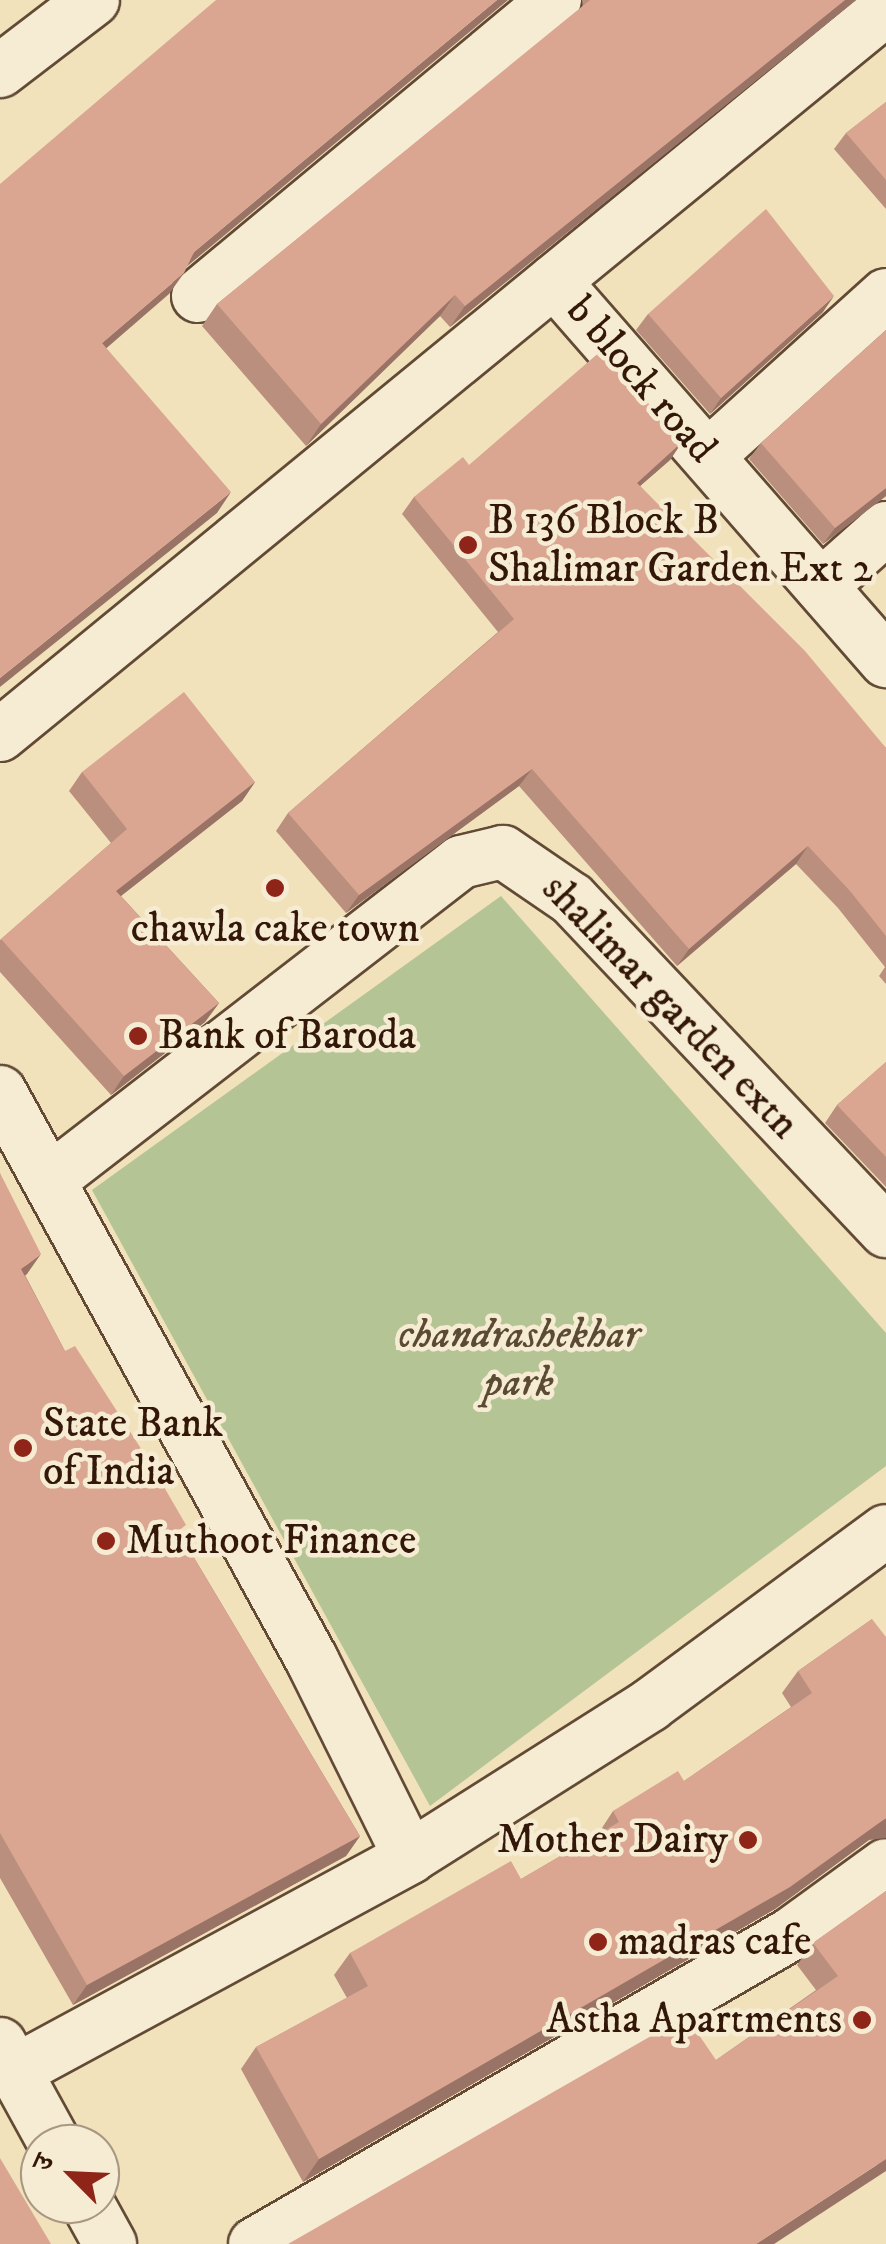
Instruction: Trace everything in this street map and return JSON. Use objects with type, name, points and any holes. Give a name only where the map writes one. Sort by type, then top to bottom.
[{"type":"street","points":[[198,296],[555,0]]},
{"type":"street","points":[[0,71],[88,2]]},
{"type":"street","points":[[0,735],[886,9]]},
{"type":"street","name":"b block road","points":[[554,281],[886,660]]},
{"type":"street","points":[[708,456],[886,295]]},
{"type":"street","points":[[820,586],[886,528]]},
{"type":"street","name":"shalimar garden extn","points":[[51,1179],[461,862],[503,852],[572,899],[886,1231]]},
{"type":"street","points":[[0,1092],[51,1179],[410,1856]]},
{"type":"street","points":[[44,2124],[8,2058],[410,1856],[650,1705],[886,1531]]},
{"type":"street","points":[[255,2244],[792,1934],[886,1864]]},
{"type":"green space","name":"chandrashekhar park","points":[[501,896],[886,1333],[886,1466],[430,1806],[92,1190]]},
{"type":"building","points":[[216,0],[497,0],[194,252],[184,273],[102,343],[231,492],[0,678],[0,184]]},
{"type":"building","points":[[590,0],[845,0],[465,306],[455,295],[321,424],[217,304]]},
{"type":"building","points":[[886,102],[886,180],[846,133]]},
{"type":"building","points":[[766,209],[834,296],[721,398],[648,314]]},
{"type":"building","points":[[886,330],[886,488],[835,528],[761,443]]},
{"type":"building","points":[[602,350],[682,442],[637,483],[805,651],[886,748],[886,936],[808,846],[689,949],[532,769],[359,895],[288,813],[514,619],[414,497],[463,457],[469,465]]},
{"type":"building","points":[[184,692],[255,782],[116,891],[219,1003],[124,1076],[1,939],[127,829],[82,772]]},
{"type":"building","points":[[886,1062],[886,1157],[837,1105]]},
{"type":"building","points":[[0,1173],[41,1254],[21,1269],[65,1351],[75,1346],[149,1461],[186,1525],[178,1531],[360,1836],[87,1985],[0,1833]]},
{"type":"building","points":[[872,1619],[886,1637],[886,1818],[790,1887],[319,2159],[256,2047],[368,1986],[350,1953],[511,1861],[521,1879],[619,1822],[613,1811],[678,1771],[684,1781],[812,1693],[798,1671]]},
{"type":"building","points":[[886,1891],[886,2159],[756,2244],[288,2244],[686,2016],[716,2060],[838,1976],[813,1943]]},
{"type":"building","points":[[0,2158],[20,2192],[20,2224],[39,2224],[51,2244],[0,2244]]},
{"type":"place","name":"B 136 Block B Shalimar Garden Ext 2","points":[[468,545]]},
{"type":"place","name":"chawla cake town","points":[[275,888]]},
{"type":"place","name":"Bank of Baroda","points":[[138,1036]]},
{"type":"place","name":"State Bank of India","points":[[23,1448]]},
{"type":"place","name":"Muthoot Finance","points":[[106,1541]]},
{"type":"place","name":"Mother Dairy","points":[[748,1840]]},
{"type":"place","name":"madras cafe","points":[[598,1942]]},
{"type":"place","name":"Astha Apartments","points":[[862,2020]]}]
